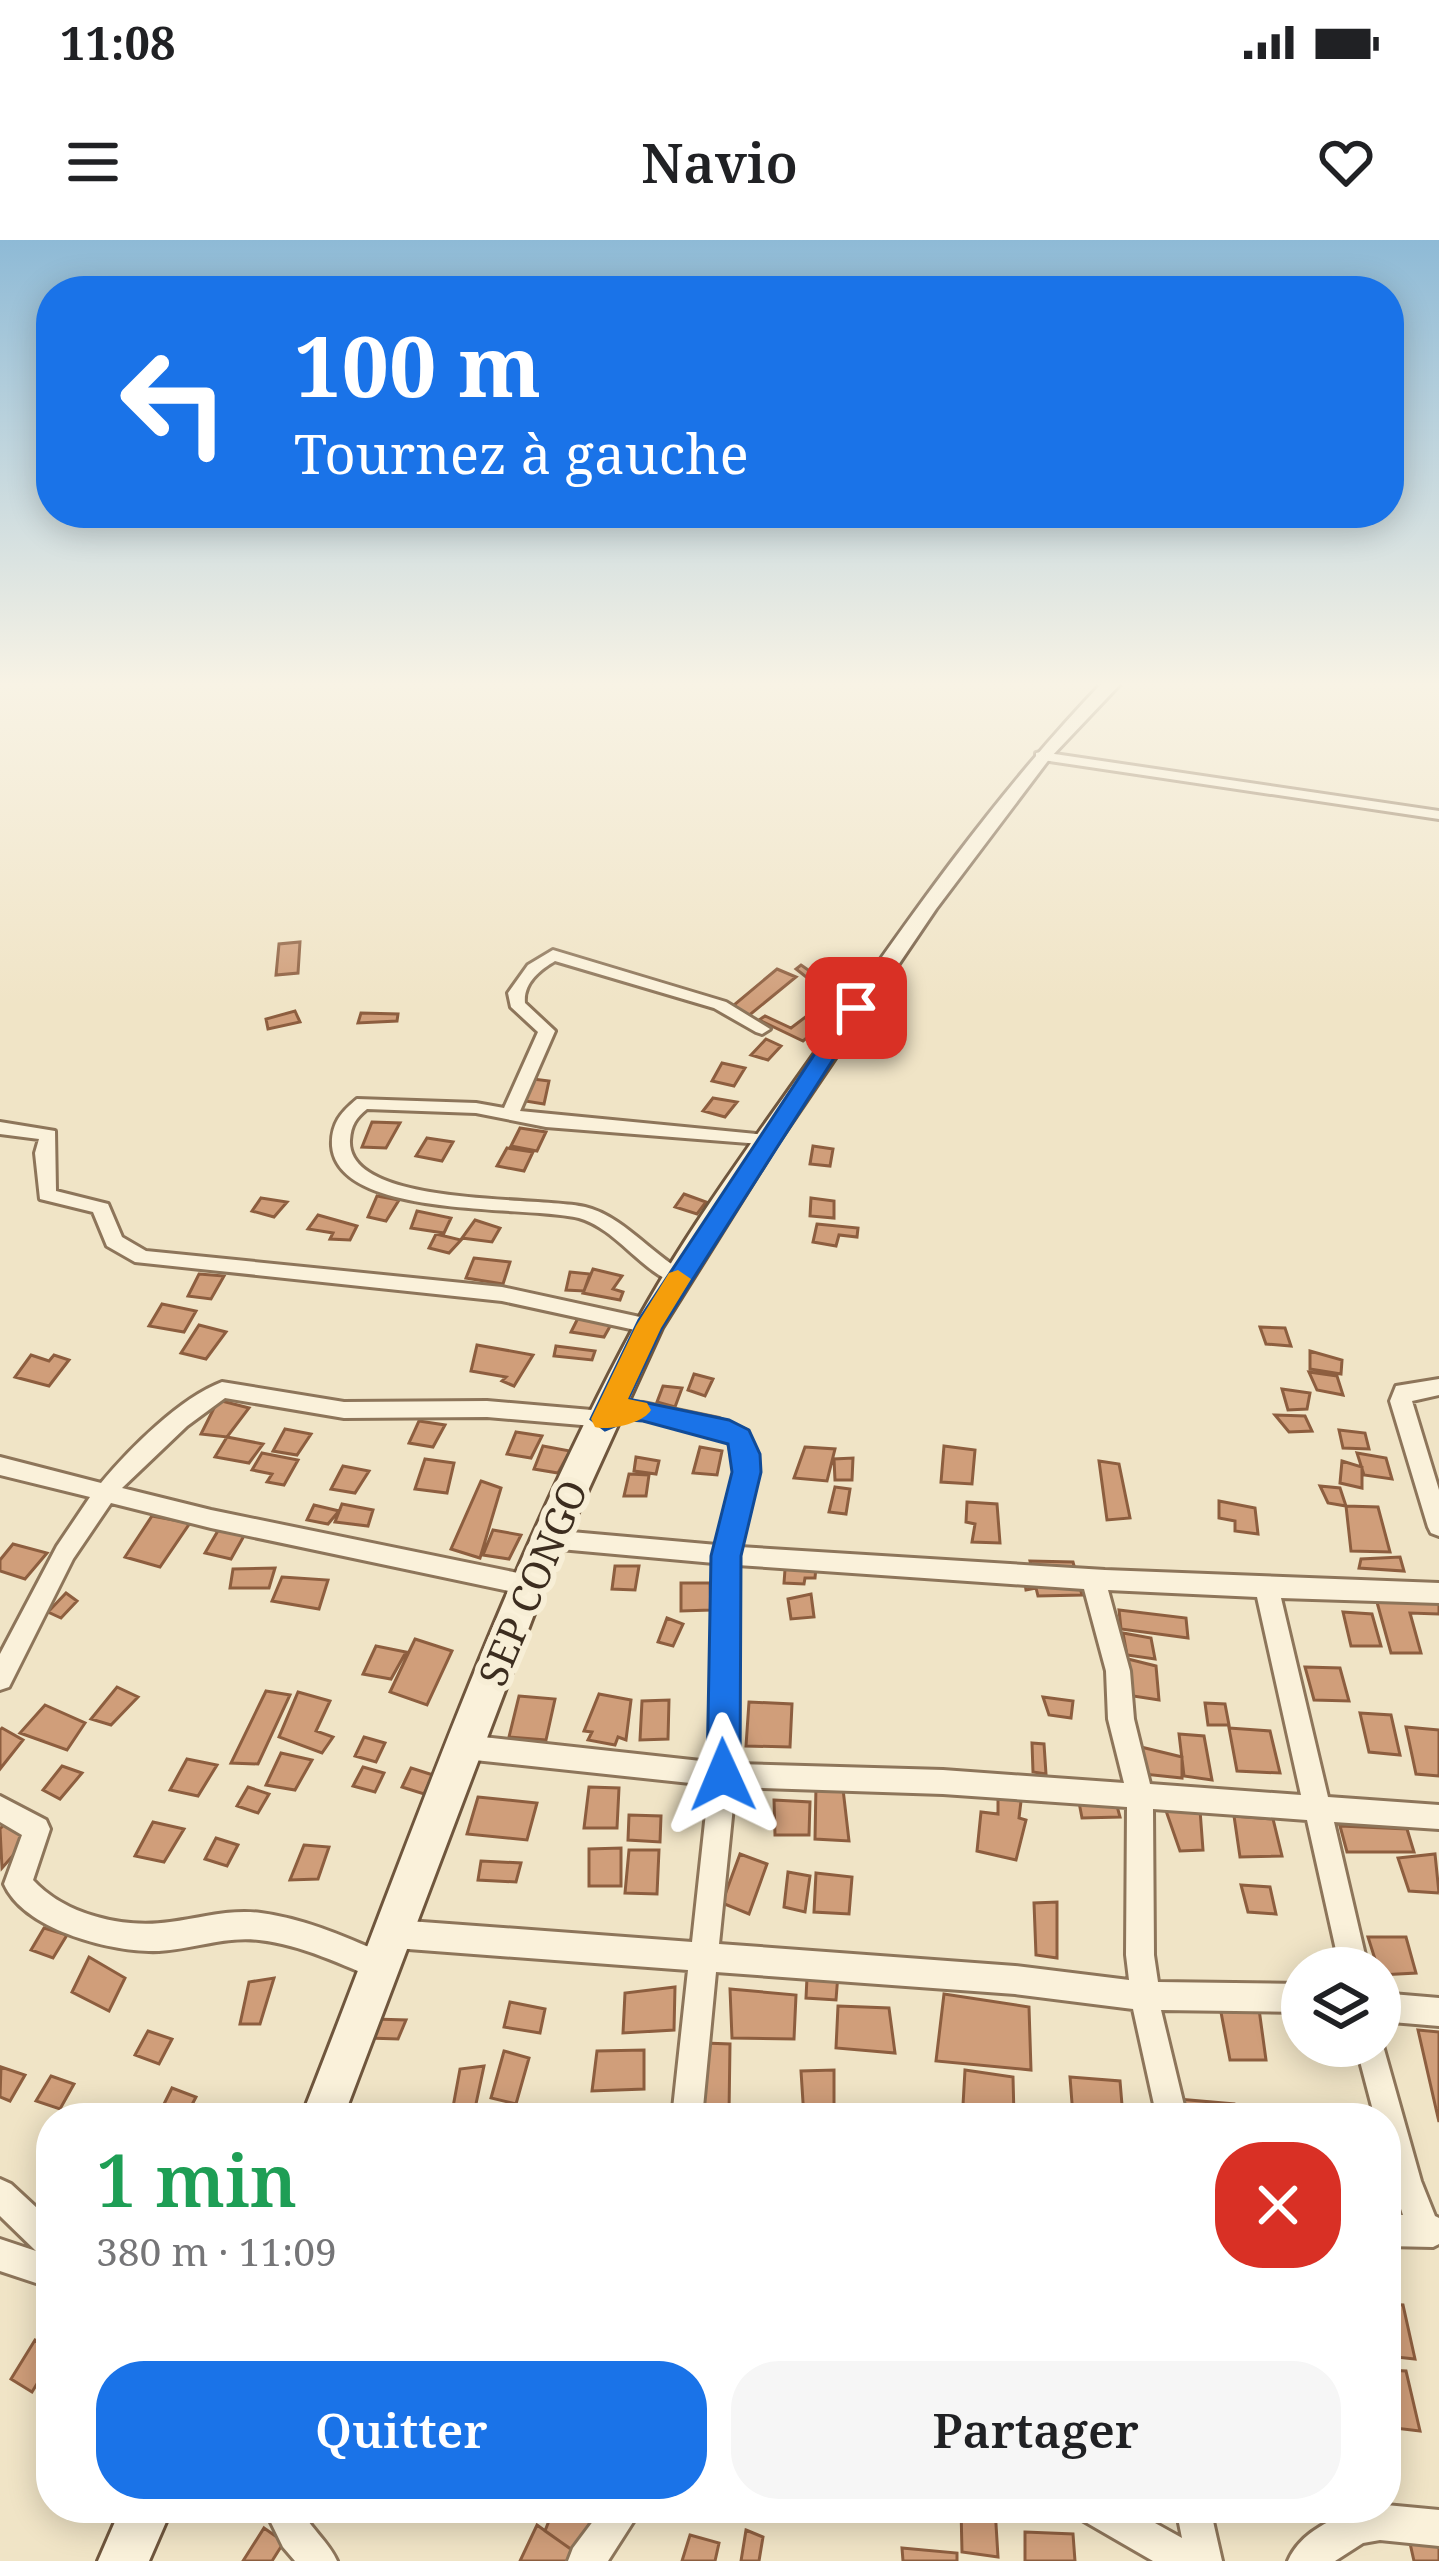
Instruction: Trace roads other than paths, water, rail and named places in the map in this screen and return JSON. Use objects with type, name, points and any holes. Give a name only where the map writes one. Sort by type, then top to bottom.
[{"type":"street","name":"SEP CONGO","points":[[328,2103],[528,1585],[649,1326],[766,1141],[916,922],[1017,789]]},
{"type":"street","points":[[1270,789],[1439,814]]},
{"type":"street","points":[[510,1114],[547,1039],[544,1026],[518,1004],[516,993],[533,968],[553,955],[719,1005],[761,1029]]},
{"type":"street","points":[[679,1278],[647,1263],[600,1219],[565,1208],[383,1187],[360,1176],[341,1150],[346,1116],[363,1103],[766,1141]]},
{"type":"street","points":[[0,1128],[49,1135],[44,1153],[47,1195],[101,1208],[114,1240],[142,1257],[502,1294],[649,1326]]},
{"type":"street","points":[[1439,1387],[1403,1392],[1401,1401],[1439,1527]]},
{"type":"street","points":[[0,1679],[58,1560],[102,1492],[136,1456],[222,1390],[344,1410],[487,1409],[605,1419],[626,1410],[643,1411],[719,1427],[739,1437],[747,1472],[726,1556],[723,1775],[689,2103]]},
{"type":"street","points":[[0,1466],[528,1585]]},
{"type":"street","points":[[549,1539],[726,1556],[1267,1588],[1439,1593]]},
{"type":"street","points":[[1093,1578],[1118,1671],[1121,1719],[1140,1797],[1139,1926],[1145,1996],[1169,2103]]},
{"type":"street","points":[[1267,1588],[1349,1947]]},
{"type":"street","points":[[465,1747],[723,1775],[943,1783],[1439,1817]]},
{"type":"street","points":[[0,1808],[37,1829],[18,1884],[34,1900],[73,1920],[147,1938],[211,1925],[297,1931],[382,1966]]},
{"type":"street","points":[[394,1934],[1015,1980],[1145,1996],[1281,1998]]},
{"type":"street","points":[[1401,2009],[1439,2012]]},
{"type":"street","points":[[1376,2067],[1385,2103]]},
{"type":"street","points":[[1401,2160],[1432,2231],[1401,2230]]},
{"type":"street","points":[[0,2195],[36,2229]]},
{"type":"street","points":[[0,2255],[36,2267]]},
{"type":"street","points":[[123,2561],[140,2523]]},
{"type":"street","points":[[288,2523],[319,2561]]},
{"type":"street","points":[[586,2561],[614,2523]]},
{"type":"street","points":[[1121,2523],[1188,2561]]},
{"type":"street","points":[[1196,2523],[1204,2561]]},
{"type":"street","points":[[1306,2561],[1341,2531],[1359,2523]]},
{"type":"street","points":[[1393,2523],[1439,2528]]}]
